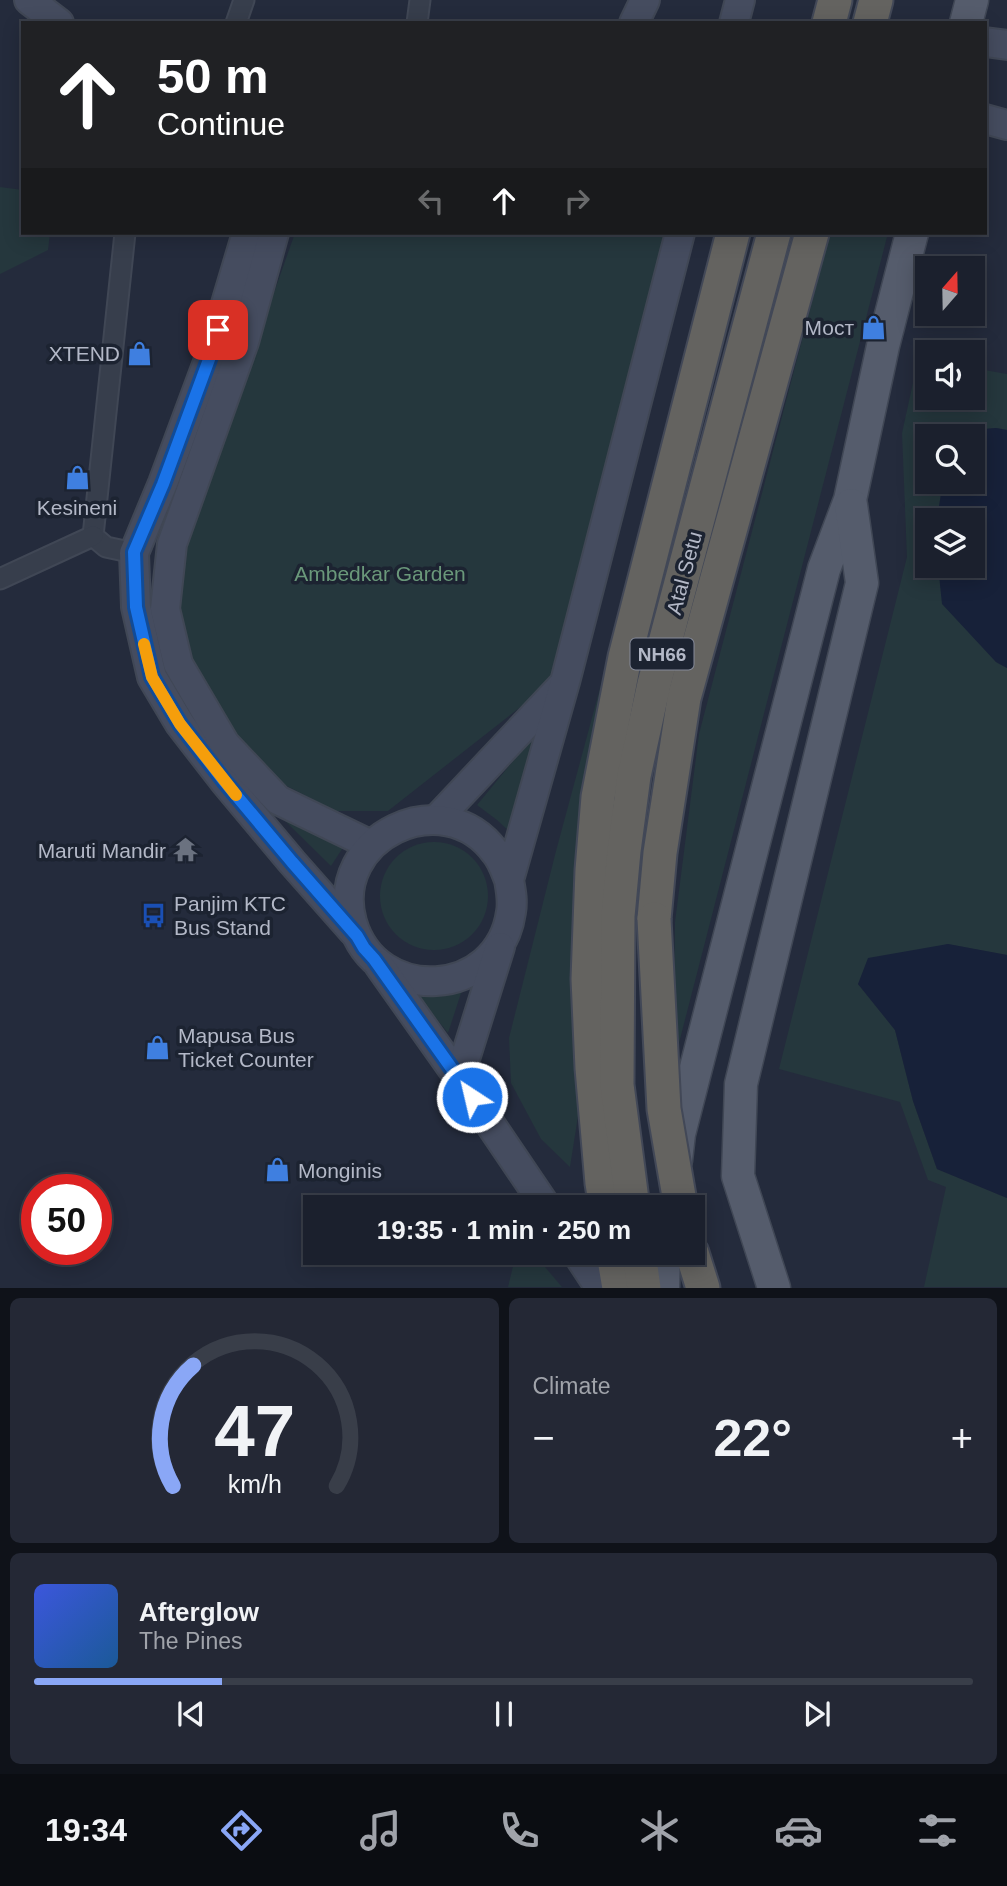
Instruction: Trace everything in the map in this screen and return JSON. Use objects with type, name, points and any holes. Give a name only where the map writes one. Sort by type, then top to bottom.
[{"type":"highway","points":[[830,21],[835,0]]},
{"type":"highway","points":[[871,21],[876,0]]},
{"type":"highway","points":[[604,1195],[592,1068],[588,979],[598,797],[625,657],[732,235]]},
{"type":"highway","name":"Atal Setu","points":[[631,1195],[617,1085],[618,916],[634,776],[654,684],[773,235]]},
{"type":"highway","name":"Atal Setu","points":[[679,1195],[664,1109],[654,919],[660,853],[684,698],[811,235]]},
{"type":"highway","points":[[615,1265],[619,1287]]},
{"type":"highway","points":[[641,1265],[644,1287]]},
{"type":"highway","points":[[696,1265],[704,1287]]},
{"type":"main road","points":[[29,0],[56,21]]},
{"type":"main road","points":[[635,21],[645,0]]},
{"type":"main road","points":[[735,21],[740,0]]},
{"type":"main road","points":[[967,21],[972,0]]},
{"type":"main road","points":[[987,42],[1007,45]]},
{"type":"main road","points":[[987,120],[1007,125]]},
{"type":"main road","points":[[246,235],[211,354],[163,484],[134,552],[136,607],[152,677],[180,724],[225,782],[357,936]]},
{"type":"main road","points":[[273,235],[244,342],[172,544],[165,609],[178,664],[225,744],[278,800],[371,845]]},
{"type":"main road","points":[[509,880],[565,682],[679,235]]},
{"type":"main road","points":[[672,1195],[679,1134],[824,569],[850,500],[883,346],[911,235]]},
{"type":"main road","points":[[774,1287],[738,1176],[741,1084],[862,583],[850,500]]},
{"type":"main road","points":[[436,820],[565,682]]},
{"type":"main road","points":[[459,1078],[512,911],[509,880],[494,850],[482,838],[452,823],[421,820],[400,825],[382,835],[361,858],[350,888],[351,921],[364,948],[459,1078],[538,1195]]},
{"type":"main road","points":[[374,959],[403,977],[436,982],[469,973],[483,963],[502,940]]},
{"type":"main road","points":[[585,1265],[600,1287]]},
{"type":"main road","points":[[663,1287],[664,1265]]},
{"type":"street","points":[[237,21],[244,0]]},
{"type":"street","points":[[417,21],[420,0]]},
{"type":"street","points":[[93,536],[125,235]]},
{"type":"street","points":[[93,536],[106,547],[134,552]]},
{"type":"street","points":[[0,579],[93,536]]},
{"type":"green space","points":[[0,187],[21,190],[21,235],[50,235],[48,250],[0,274]]},
{"type":"green space","name":"Ambedkar Garden","points":[[294,235],[664,235],[551,683],[388,811],[335,811],[281,783],[237,743],[187,651],[178,590],[184,548]]},
{"type":"green space","points":[[723,235],[630,625],[581,1097],[570,1167],[541,1139],[511,1083],[509,1038],[556,851]]},
{"type":"green space","points":[[829,235],[887,235],[679,1043],[674,995],[675,922],[699,734]]},
{"type":"green space","points":[[985,370],[1007,374],[1007,430],[985,429],[985,424],[915,424],[915,494],[941,494],[939,508],[915,508],[915,578],[940,578],[943,604],[996,662],[1007,668],[1007,955],[947,944],[858,984],[895,1030],[913,1101],[937,1169],[1007,1198],[1007,1287],[924,1287],[946,1187],[928,1180],[900,1102],[779,1069],[907,557],[902,433],[915,374],[915,410],[985,410]]},
{"type":"green space","points":[[539,735],[514,836],[477,805],[532,738]]},
{"type":"green space","points":[[279,815],[344,846],[331,866]]},
{"type":"green space","points":[[434,842],[455,846],[472,858],[484,875],[488,896],[484,917],[472,934],[455,946],[434,950],[413,946],[396,934],[384,917],[380,896],[384,875],[396,858],[413,846]]},
{"type":"green space","points":[[463,987],[448,1033],[413,990]]},
{"type":"green space","points":[[513,1265],[543,1265],[562,1287],[508,1287]]},
{"type":"water","points":[[985,429],[1007,430],[1007,668],[996,662],[942,604],[939,578],[985,578],[985,508],[939,508],[941,494],[985,494]]},
{"type":"water","points":[[948,944],[1007,955],[1007,1198],[937,1169],[913,1101],[895,1030],[858,984],[868,958]]},
{"type":"slow traffic","points":[[144,644],[152,677],[180,724],[236,795]]},
{"type":"place","name":"Мост","points":[[874,327]]},
{"type":"place","name":"XTEND","points":[[140,353]]},
{"type":"place","name":"Kesineni","points":[[77,478]]},
{"type":"place","name":"Maruti Mandir","points":[[186,850]]},
{"type":"place","name":"Panjim KTC Bus Stand","points":[[154,915]]},
{"type":"place","name":"Mapusa Bus Ticket Counter","points":[[158,1047]]},
{"type":"place","name":"Monginis","points":[[278,1170]]},
{"type":"route","points":[[218,330],[163,484],[134,552],[136,607],[152,677],[180,724],[225,782],[357,936],[472,1097]]}]
